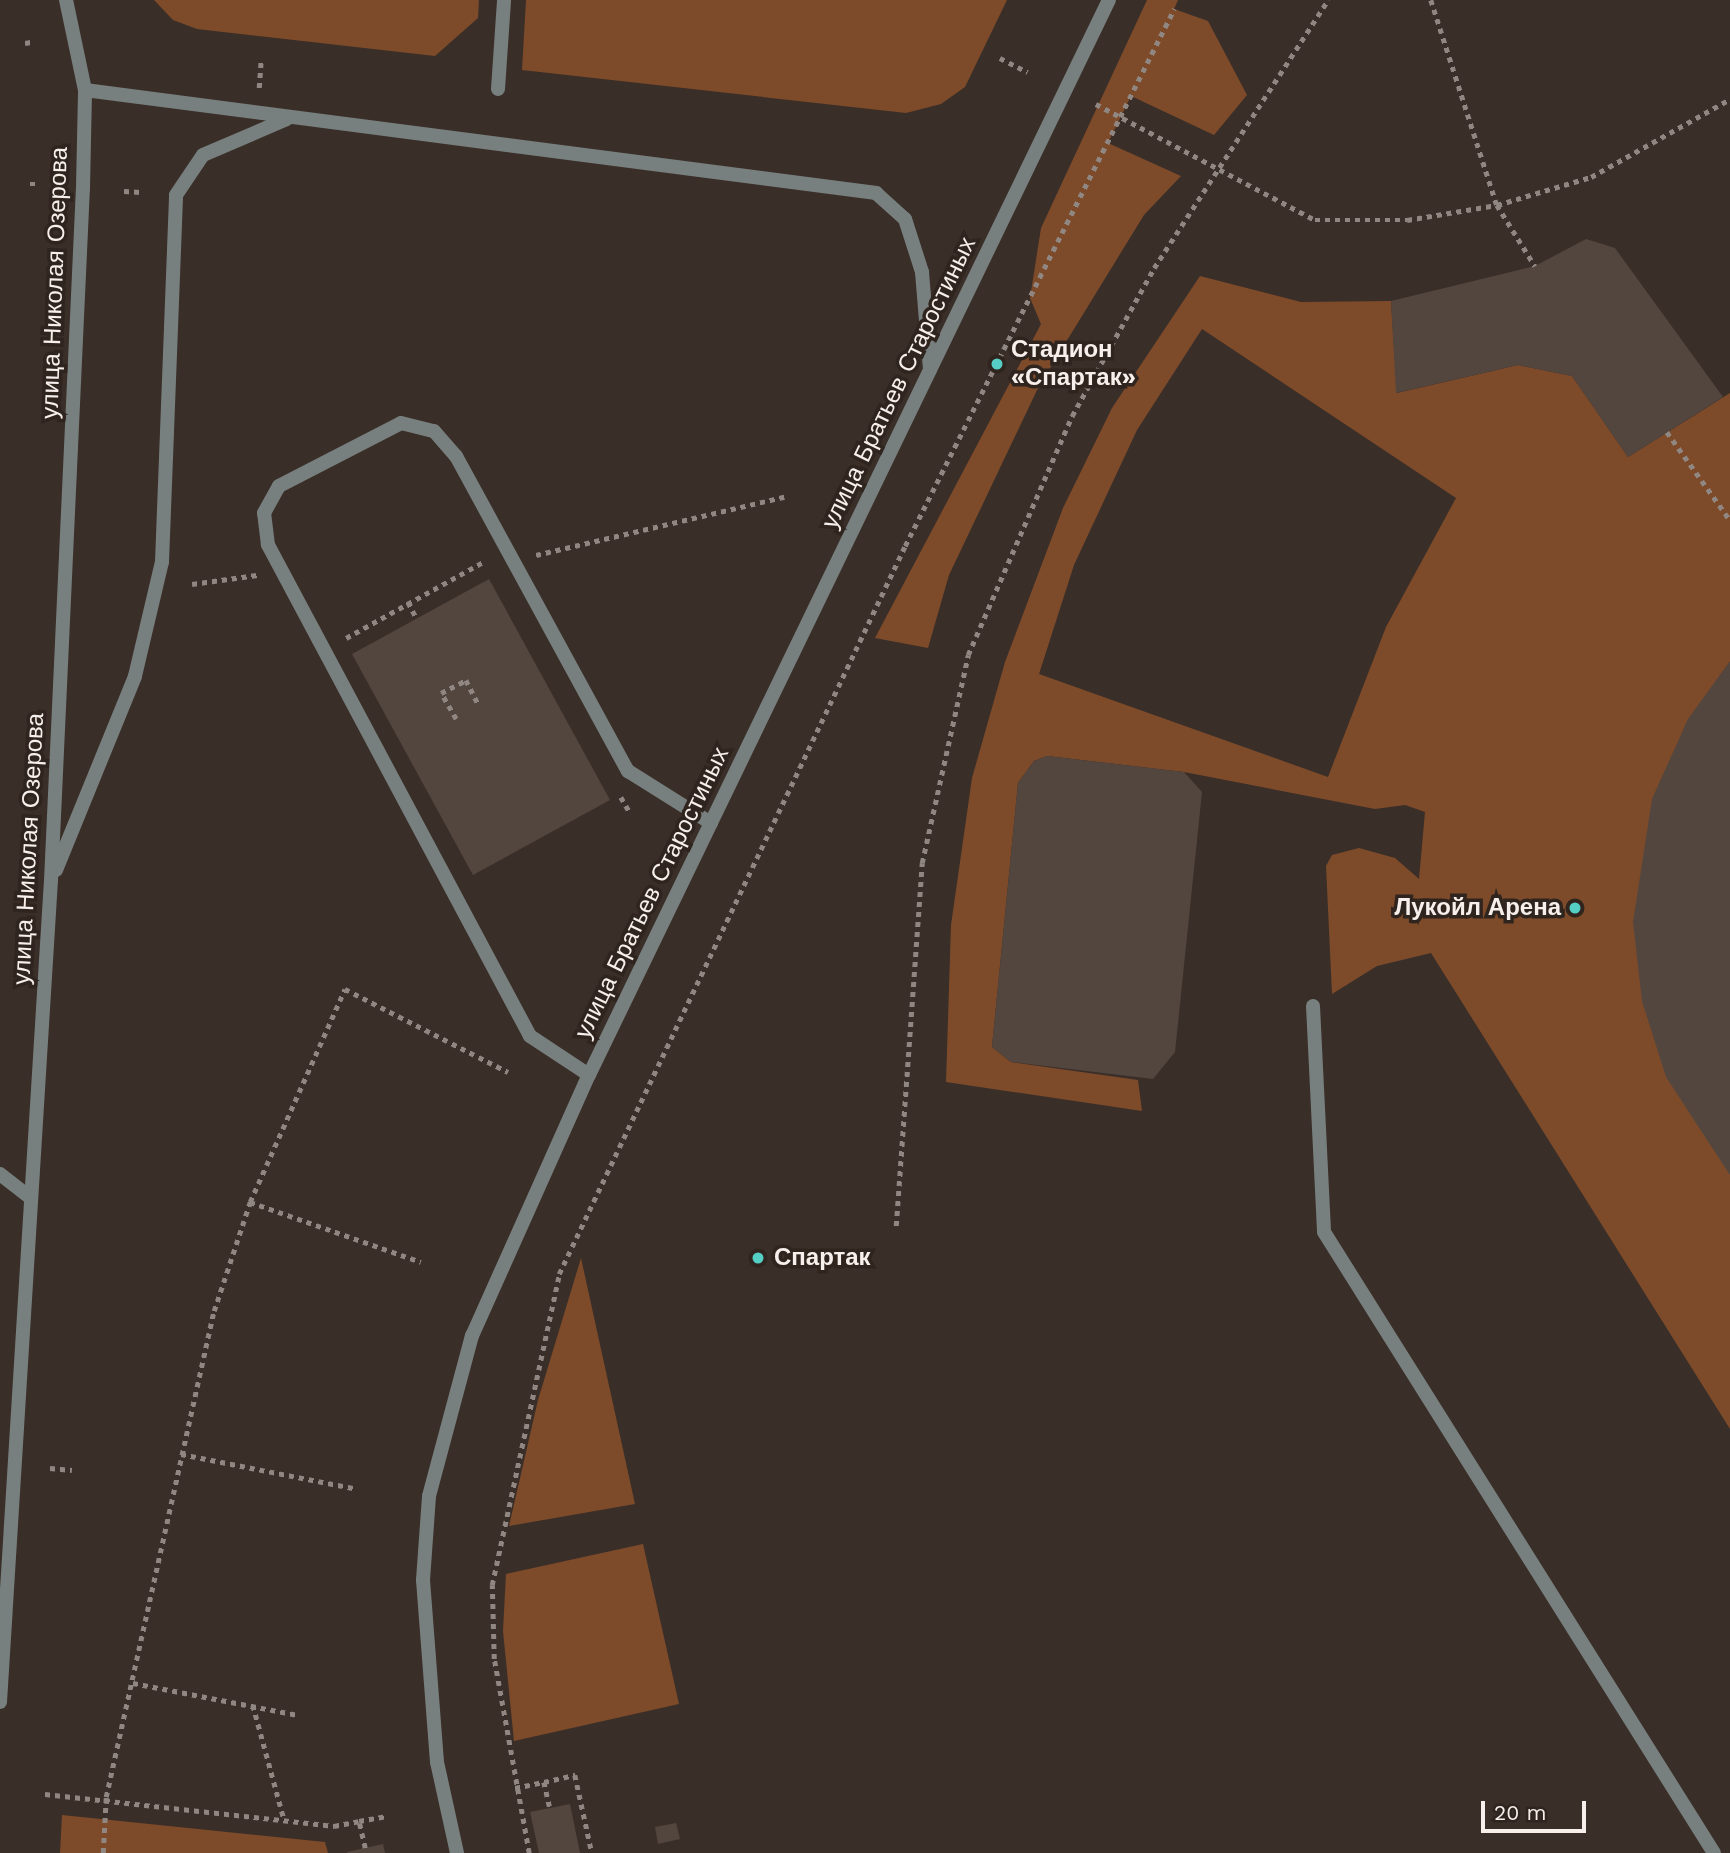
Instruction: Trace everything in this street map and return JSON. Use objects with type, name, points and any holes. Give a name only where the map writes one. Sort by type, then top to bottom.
[{"type":"street","name":"улица Николая Озерова","points":[[0,1702],[4,1569],[51,881],[85,90],[66,0]]},
{"type":"street","points":[[498,89],[504,0]]},
{"type":"street","name":"улица Братьев Старостиных","points":[[457,1853],[437,1762],[425,1656],[429,1496],[472,1336],[589,1075],[1109,0]]},
{"type":"street","points":[[85,90],[876,193],[905,219],[922,272],[930,371]]},
{"type":"street","points":[[51,881],[135,676],[162,562],[176,195],[203,155],[292,117]]},
{"type":"street","points":[[589,1075],[530,1036],[268,545],[264,513],[279,486],[401,423],[435,430],[456,456],[628,771],[711,823]]},
{"type":"street","points":[[1313,1006],[1324,1232],[1714,1853]]},
{"type":"street","points":[[0,1174],[31,1198]]},
{"type":"path","points":[[896,1226],[922,863],[968,655],[1072,416],[1154,268],[1328,0]]},
{"type":"path","points":[[1431,0],[1497,205],[1535,266]]},
{"type":"path","points":[[529,1853],[515,1788],[494,1659],[492,1585],[559,1274],[899,559],[1174,9]]},
{"type":"path","points":[[25,43],[32,42]]},
{"type":"path","points":[[1000,58],[1028,72]]},
{"type":"path","points":[[258,89],[261,61]]},
{"type":"path","points":[[1096,104],[1315,220],[1407,220],[1497,205],[1591,177],[1730,99]]},
{"type":"path","points":[[30,184],[40,184]]},
{"type":"path","points":[[124,191],[141,192]]},
{"type":"path","points":[[1667,432],[1730,520]]},
{"type":"path","points":[[335,643],[491,558],[494,564],[784,497]]},
{"type":"path","points":[[192,584],[282,571]]},
{"type":"path","points":[[408,602],[417,619]]},
{"type":"path","points":[[456,719],[441,693],[466,680],[480,707]]},
{"type":"path","points":[[617,788],[629,811]]},
{"type":"path","points":[[103,1853],[106,1797],[214,1311],[250,1202],[345,989],[508,1072]]},
{"type":"path","points":[[250,1202],[421,1262]]},
{"type":"path","points":[[181,1454],[358,1489]]},
{"type":"path","points":[[50,1468],[72,1470]]},
{"type":"path","points":[[133,1683],[298,1715]]},
{"type":"path","points":[[253,1705],[284,1819]]},
{"type":"path","points":[[515,1788],[575,1775],[592,1853]]},
{"type":"path","points":[[544,1782],[550,1808]]},
{"type":"path","points":[[44,1794],[106,1797],[334,1826],[386,1816]]},
{"type":"path","points":[[359,1821],[365,1848]]},
{"type":"shaded area","points":[[154,0],[479,0],[478,18],[435,56],[197,29],[173,20]]},
{"type":"shaded area","points":[[526,0],[1007,0],[965,87],[941,104],[906,113],[522,70]]},
{"type":"shaded area","points":[[1147,0],[1178,0],[1174,9],[1208,21],[1247,95],[1214,135],[1131,96],[1108,143],[1181,176],[1144,215],[1039,386],[949,575],[928,648],[875,638],[1041,324],[1030,298],[1041,228]]},
{"type":"shaded area","points":[[1200,276],[1301,302],[1391,301],[1397,393],[1518,365],[1572,376],[1628,457],[1730,393],[1730,1429],[1431,953],[1377,966],[1332,994],[1326,866],[1332,855],[1359,848],[1395,858],[1419,879],[1425,812],[1405,805],[1375,809],[1184,772],[1047,756],[1034,761],[1018,783],[992,1047],[1011,1062],[1138,1080],[1142,1111],[946,1082],[951,925],[972,778],[1005,662],[1063,508],[1112,408]],"holes":[[[1202,329],[1456,498],[1386,627],[1328,777],[1039,674],[1074,565],[1137,430]]]},
{"type":"shaded area","points":[[581,1258],[635,1504],[509,1526],[538,1400]]},
{"type":"shaded area","points":[[643,1544],[679,1704],[514,1741],[503,1631],[506,1574]]},
{"type":"shaded area","points":[[62,1815],[325,1842],[328,1853],[60,1853]]},
{"type":"building","points":[[1586,239],[1615,248],[1723,397],[1628,457],[1572,376],[1518,365],[1396,393],[1391,301],[1535,266]]},
{"type":"building","points":[[489,579],[610,800],[473,875],[352,654]]},
{"type":"building","points":[[1730,661],[1730,1175],[1666,1077],[1642,1001],[1633,922],[1652,799],[1688,719]]},
{"type":"building","points":[[1047,756],[1184,772],[1202,792],[1175,1052],[1153,1079],[1011,1062],[992,1047],[1018,783],[1034,761]]},
{"type":"building","points":[[570,1804],[580,1853],[539,1853],[530,1812]]},
{"type":"building","points":[[676,1823],[680,1839],[658,1844],[655,1827]]},
{"type":"building","points":[[383,1844],[385,1853],[347,1853],[347,1852]]},
{"type":"place","name":"Стадион «Спартак»","points":[[997,364]]},
{"type":"place","name":"Лукойл Арена","points":[[1575,908]]},
{"type":"place","name":"Спартак","points":[[758,1258]]}]
